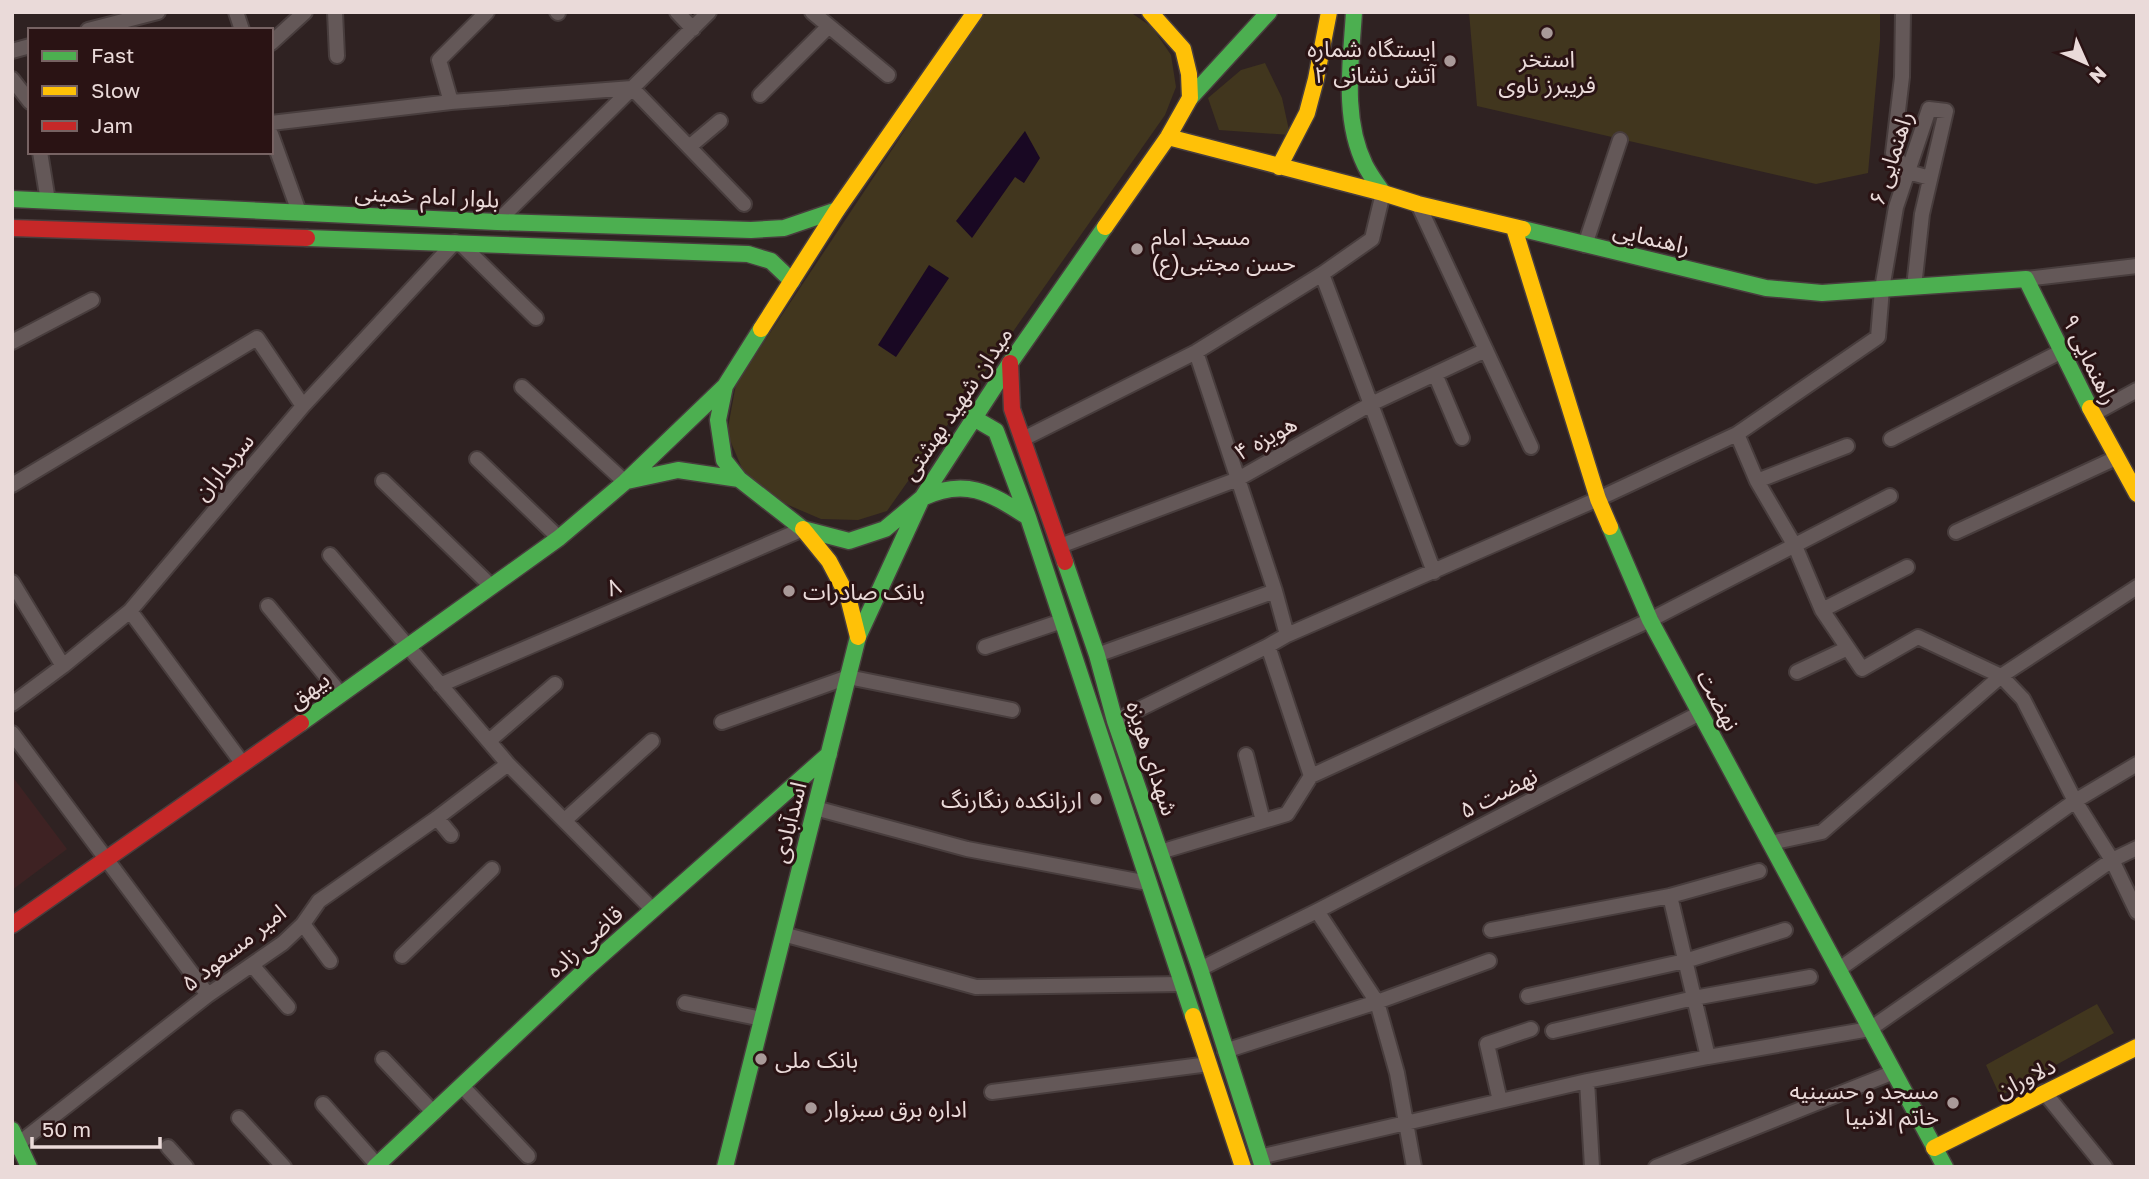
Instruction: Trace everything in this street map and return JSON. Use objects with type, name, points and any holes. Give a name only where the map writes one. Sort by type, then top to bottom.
[{"type":"main road","name":"میدان شهید بهشتی","points":[[975,12],[837,210],[725,386],[718,420],[724,460],[739,479],[803,529],[849,541],[885,529],[922,498],[972,417],[1168,137],[1190,98],[1269,12]]},
{"type":"main road","points":[[1150,12],[1183,49],[1189,74],[1190,98]]},
{"type":"main road","points":[[1279,167],[1307,113],[1329,12]]},
{"type":"main road","points":[[1354,12],[1350,79],[1352,125],[1365,164],[1383,193]]},
{"type":"main road","name":"راهنمایی","points":[[1168,137],[1383,193],[1418,205],[1766,288],[1822,293],[2026,279]]},
{"type":"main road","name":"بلوار امام خمینی","points":[[12,199],[497,222],[751,230],[784,228],[837,210]]},
{"type":"main road","points":[[615,248],[618,226]]},
{"type":"main road","name":"بلوار امام خمینی","points":[[12,228],[748,254],[771,261],[792,281]]},
{"type":"main road","name":"نهضت","points":[[1514,228],[1598,499],[1650,620],[1945,1167]]},
{"type":"main road","name":"راهنمایی ۹","points":[[2026,279],[2092,414],[2137,494]]},
{"type":"main road","name":"شهدای هویزه","points":[[1010,363],[1012,410],[1097,655],[1115,721],[1200,969],[1261,1162]]},
{"type":"main road","name":"بیهق","points":[[12,925],[559,538],[625,482],[725,386]]},
{"type":"main road","points":[[972,417],[996,430],[1012,410]]},
{"type":"main road","name":"شهدای هویزه","points":[[996,430],[1028,517],[1243,1167]]},
{"type":"main road","points":[[625,482],[678,470],[739,479]]},
{"type":"main road","points":[[922,498],[950,487],[960,487],[997,497],[1028,517]]},
{"type":"main road","name":"اسدآبادی","points":[[725,1167],[858,637],[922,498]]},
{"type":"main road","points":[[803,529],[829,561],[848,597],[858,637]]},
{"type":"main road","name":"قاضی زاده","points":[[376,1166],[435,1114],[587,968],[828,754]]},
{"type":"main road","name":"دلاوران","points":[[1934,1148],[2137,1047]]},
{"type":"main road","points":[[14,1141],[29,1167]]},
{"type":"street","points":[[96,28],[158,12]]},
{"type":"street","points":[[273,41],[305,12]]},
{"type":"street","points":[[335,12],[337,56]]},
{"type":"street","points":[[450,102],[439,60],[487,12]]},
{"type":"street","points":[[677,12],[693,29]]},
{"type":"street","points":[[497,222],[709,12]]},
{"type":"street","points":[[812,12],[888,75]]},
{"type":"street","points":[[1903,12],[1902,77],[1893,153],[1908,172],[1930,178]]},
{"type":"street","points":[[760,95],[829,26]]},
{"type":"street","points":[[12,79],[28,99]]},
{"type":"street","points":[[273,123],[450,102],[632,89],[744,204]]},
{"type":"street","name":"راهنمایی ۶","points":[[1737,434],[1878,337],[1882,289],[1896,207],[1929,109],[1946,111],[1922,214],[1913,287]]},
{"type":"street","points":[[689,147],[720,121]]},
{"type":"street","points":[[273,140],[299,212]]},
{"type":"street","points":[[1585,245],[1620,140]]},
{"type":"street","points":[[40,154],[48,201]]},
{"type":"street","points":[[1023,439],[1196,352],[1322,274],[1372,239],[1383,193]]},
{"type":"street","points":[[1418,205],[1531,447]]},
{"type":"street","points":[[458,243],[536,318]]},
{"type":"street","name":"سربداران","points":[[12,704],[130,611],[303,406],[458,243]]},
{"type":"street","name":"راهنمایی","points":[[2026,279],[2137,266]]},
{"type":"street","points":[[1322,274],[1434,572]]},
{"type":"street","points":[[12,342],[92,300]]},
{"type":"street","points":[[12,485],[257,338],[303,406]]},
{"type":"street","name":"هویزه ۴","points":[[1060,546],[1238,479],[1371,404],[1486,350]]},
{"type":"street","points":[[1891,439],[2062,351]]},
{"type":"street","points":[[1196,352],[1287,635]]},
{"type":"street","points":[[1435,374],[1462,438]]},
{"type":"street","points":[[522,387],[625,482]]},
{"type":"street","points":[[2092,414],[2137,390]]},
{"type":"street","points":[[1115,721],[1287,635],[1598,499],[1737,434],[1757,481],[1795,546],[1822,610],[1862,669],[1918,637],[2001,676],[2022,699],[2075,801],[2112,860],[2137,912]]},
{"type":"street","points":[[1757,481],[1847,446]]},
{"type":"street","points":[[1956,532],[2116,458]]},
{"type":"street","points":[[477,459],[559,538]]},
{"type":"street","points":[[383,481],[491,586]]},
{"type":"street","points":[[1160,852],[1287,814],[1311,776],[1650,620],[1890,496]]},
{"type":"street","name":"۸","points":[[440,685],[803,529]]},
{"type":"street","points":[[330,555],[509,764],[653,910]]},
{"type":"street","points":[[1822,610],[1907,567]]},
{"type":"street","points":[[12,582],[63,666]]},
{"type":"street","points":[[1770,843],[1822,832],[2001,676],[2137,587]]},
{"type":"street","points":[[1097,655],[1275,591]]},
{"type":"street","points":[[268,606],[340,693]]},
{"type":"street","points":[[130,611],[243,764]]},
{"type":"street","points":[[985,647],[1062,621]]},
{"type":"street","points":[[1268,646],[1311,776]]},
{"type":"street","points":[[1797,672],[1848,648]]},
{"type":"street","points":[[722,722],[848,677],[1012,710]]},
{"type":"street","points":[[489,741],[555,684]]},
{"type":"street","name":"نهضت ۵","points":[[1200,969],[1700,713]]},
{"type":"street","points":[[12,733],[208,995]]},
{"type":"street","points":[[565,820],[652,741]]},
{"type":"street","points":[[1246,755],[1263,821]]},
{"type":"street","name":"امیر مسعود ۵","points":[[14,1141],[208,995],[283,943],[303,925],[319,901],[509,764]]},
{"type":"street","points":[[1839,970],[2075,801],[2137,764]]},
{"type":"street","points":[[815,808],[967,849],[1147,883]]},
{"type":"street","points":[[437,818],[451,835]]},
{"type":"street","points":[[1261,1162],[1405,1123],[1587,1081],[1870,1029],[2112,860],[2137,848]]},
{"type":"street","points":[[402,956],[492,869]]},
{"type":"street","points":[[1491,930],[1670,896],[1759,871]]},
{"type":"street","points":[[1670,896],[1709,1057]]},
{"type":"street","points":[[1317,911],[1377,1002],[1397,1073],[1414,1167]]},
{"type":"street","points":[[303,925],[330,961]]},
{"type":"street","points":[[1528,996],[1685,961],[1785,930]]},
{"type":"street","points":[[783,934],[976,987],[1182,984]]},
{"type":"street","points":[[1225,1051],[1377,1002],[1489,961]]},
{"type":"street","points":[[252,965],[288,1007]]},
{"type":"street","points":[[1553,1031],[1694,998],[1810,977]]},
{"type":"street","points":[[685,1003],[762,1019]]},
{"type":"street","points":[[1500,1101],[1487,1044],[1531,1029]]},
{"type":"street","points":[[383,1059],[435,1114]]},
{"type":"street","points":[[992,1092],[1209,1065]]},
{"type":"street","points":[[1656,1167],[1894,1072]]},
{"type":"street","points":[[1587,1081],[1592,1167]]},
{"type":"street","points":[[462,1086],[528,1156]]},
{"type":"street","points":[[2044,1092],[2105,1167]]},
{"type":"street","points":[[323,1104],[376,1166]]},
{"type":"street","points":[[239,1118],[284,1167]]},
{"type":"street","points":[[168,1147],[186,1167]]},
{"type":"shaded area","points":[[988,12],[1130,12],[1152,27],[1171,55],[1176,87],[1165,115],[887,511],[858,520],[821,519],[779,501],[744,473],[727,433],[736,384],[979,19]],"holes":[[[1025,131],[1024,183],[1015,176],[972,237]]]},
{"type":"shaded area","points":[[1469,12],[1880,12],[1868,173],[1816,184],[1477,106]]},
{"type":"shaded area","points":[[1265,63],[1282,98],[1290,135],[1219,130],[1208,98],[1241,70]]},
{"type":"shaded area","points":[[1025,131],[1040,158],[1024,183],[1015,177],[972,238],[956,221]]},
{"type":"shaded area","points":[[929,265],[949,278],[896,357],[878,345]]},
{"type":"shaded area","points":[[12,776],[67,849],[12,890]]},
{"type":"shaded area","points":[[2097,1004],[2114,1033],[2000,1096],[1986,1065]]},
{"type":"traffic: fast","points":[[1190,98],[1269,12]]},
{"type":"traffic: fast","points":[[1354,12],[1350,70],[1353,128],[1365,165],[1383,193]]},
{"type":"traffic: fast","points":[[12,199],[497,222],[751,230],[784,228],[837,210]]},
{"type":"traffic: fast","points":[[761,329],[725,386],[718,420],[724,460],[739,479],[803,529],[849,541],[885,529],[922,498],[1010,363],[1105,227]]},
{"type":"traffic: fast","points":[[1523,229],[1766,288],[1822,293],[2026,279],[2090,408]]},
{"type":"traffic: fast","points":[[307,238],[748,254],[771,261],[792,281]]},
{"type":"traffic: fast","points":[[301,723],[559,538],[625,482],[725,386]]},
{"type":"traffic: fast","points":[[972,417],[996,431],[1028,517],[1193,1016]]},
{"type":"traffic: fast","points":[[627,481],[678,470],[739,479]]},
{"type":"traffic: fast","points":[[922,498],[938,492],[965,488],[989,495],[1028,517]]},
{"type":"traffic: fast","points":[[725,1167],[858,637],[922,498]]},
{"type":"traffic: fast","points":[[1610,527],[1650,620],[1945,1167]]},
{"type":"traffic: fast","points":[[1065,562],[1263,1167]]},
{"type":"traffic: fast","points":[[375,1167],[587,968],[829,754]]},
{"type":"traffic: fast","points":[[12,1130],[29,1167]]},
{"type":"traffic: slow","points":[[761,329],[837,210],[975,12]]},
{"type":"traffic: slow","points":[[1105,227],[1168,137],[1190,98],[1189,74],[1183,49],[1150,12]]},
{"type":"traffic: slow","points":[[1279,167],[1307,113],[1329,12]]},
{"type":"traffic: slow","points":[[1168,137],[1418,204],[1523,229]]},
{"type":"traffic: slow","points":[[1514,228],[1598,499],[1610,527]]},
{"type":"traffic: slow","points":[[2090,408],[2137,494]]},
{"type":"traffic: slow","points":[[803,529],[829,561],[848,597],[858,637]]},
{"type":"traffic: slow","points":[[1193,1016],[1243,1167]]},
{"type":"traffic: slow","points":[[1934,1148],[2137,1047]]},
{"type":"traffic: jam","points":[[12,228],[307,238]]},
{"type":"traffic: jam","points":[[1010,363],[1012,409],[1065,562]]},
{"type":"traffic: jam","points":[[12,925],[301,723]]},
{"type":"place","name":"استخر فریبرز ناوی","points":[[1547,33]]},
{"type":"place","name":"ایستگاه شماره ۲ آتش نشانی","points":[[1450,61]]},
{"type":"place","name":"مسجد امام حسن مجتبی(ع)","points":[[1137,249]]},
{"type":"place","name":"بانک صادرات","points":[[789,591]]},
{"type":"place","name":"ارزانکده رنگارنگ","points":[[1096,799]]},
{"type":"place","name":"بانک ملی","points":[[761,1059]]},
{"type":"place","name":"مسجد و حسینیه خاتم الانبیا","points":[[1953,1103]]},
{"type":"place","name":"اداره برق سبزوار","points":[[811,1108]]}]
